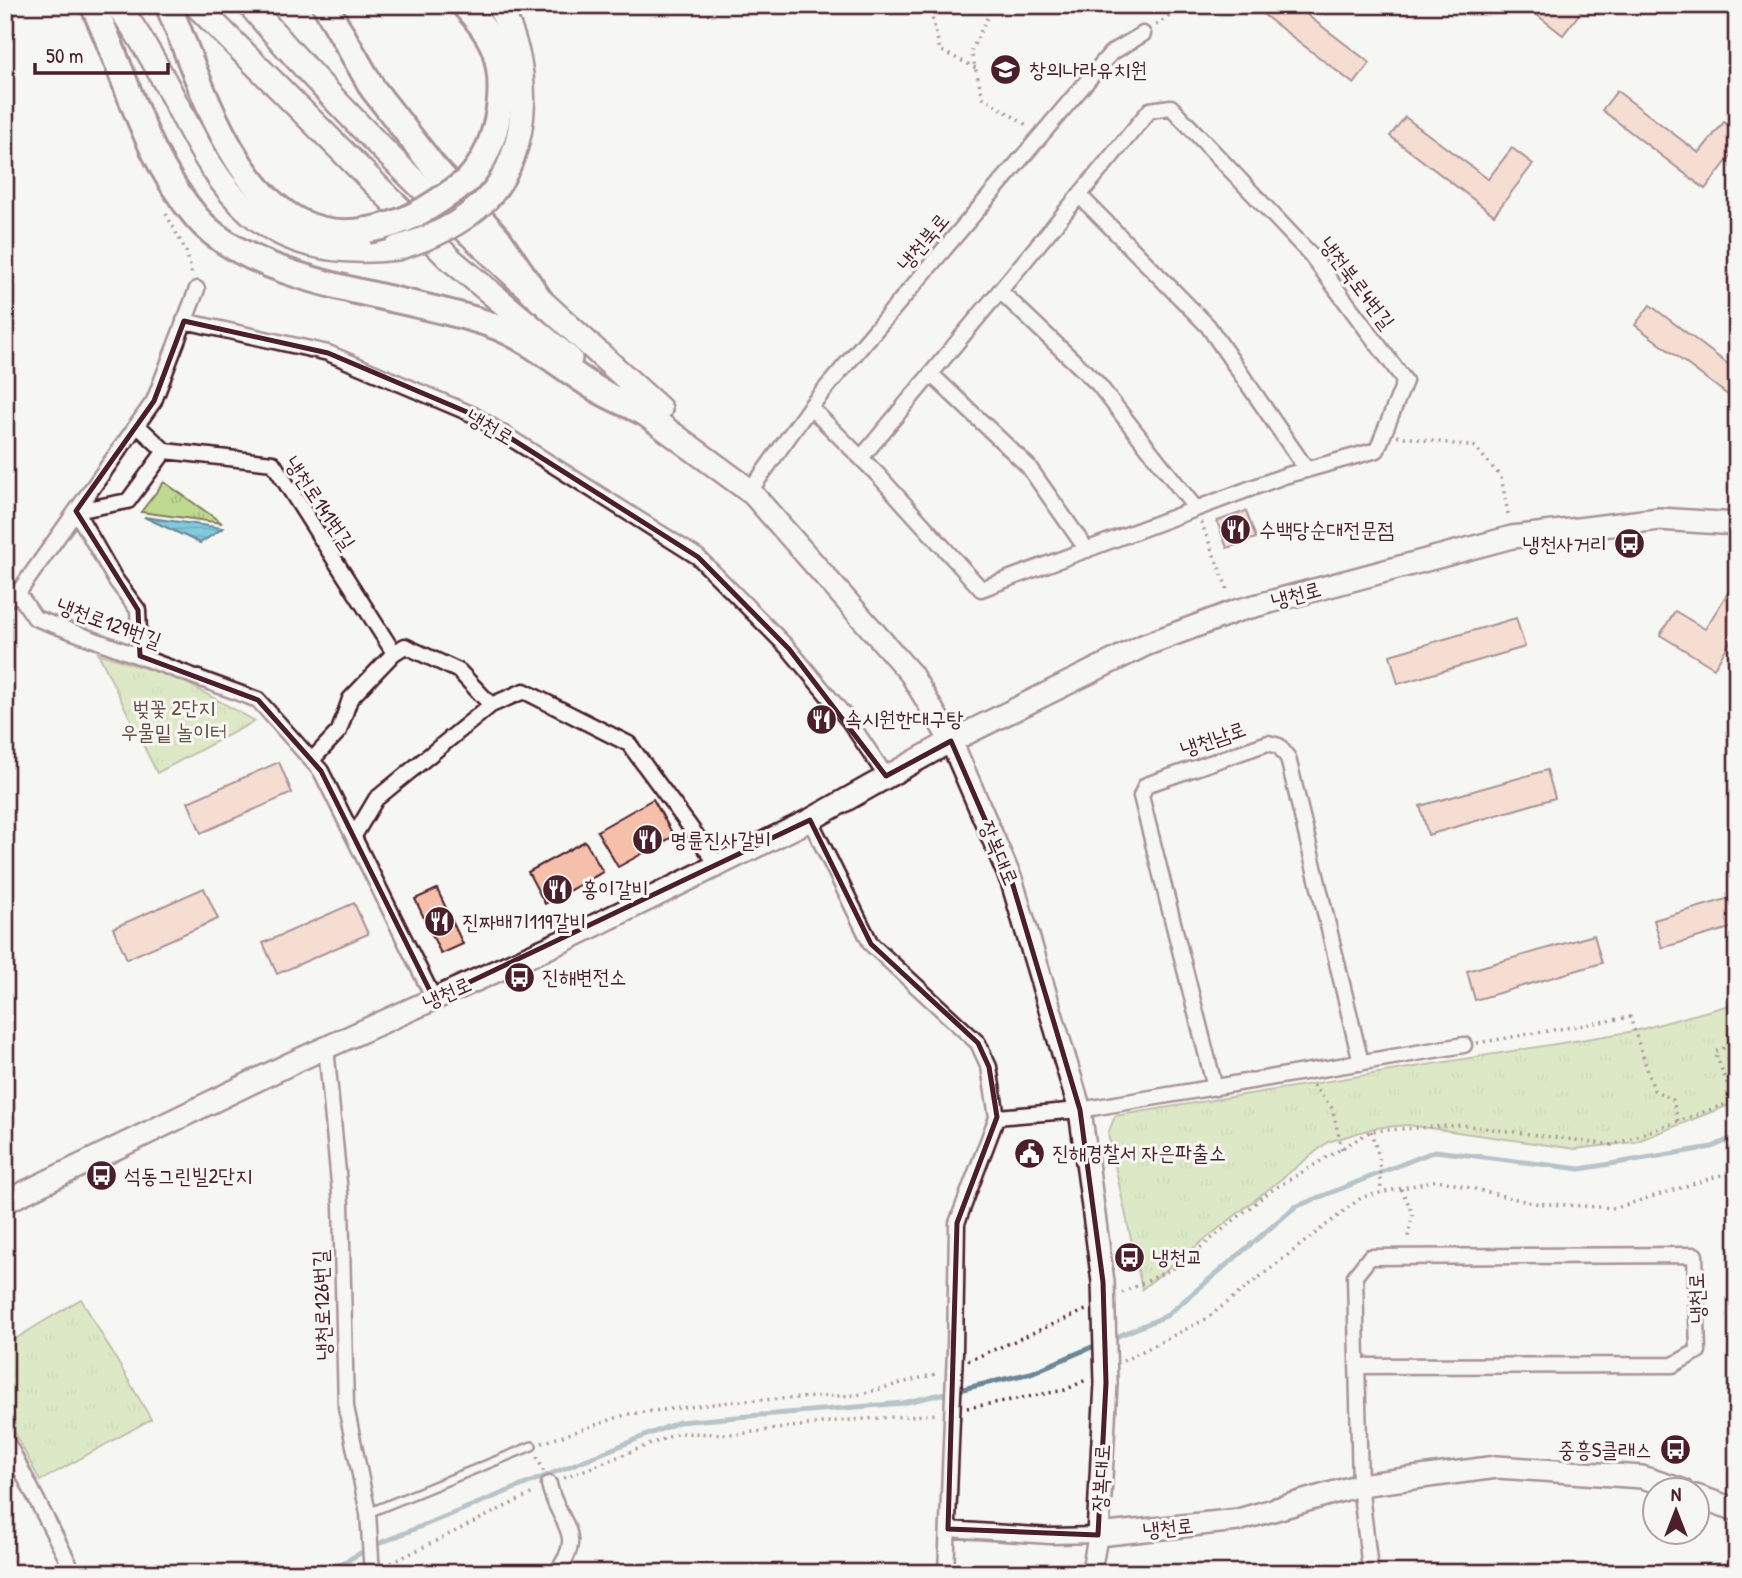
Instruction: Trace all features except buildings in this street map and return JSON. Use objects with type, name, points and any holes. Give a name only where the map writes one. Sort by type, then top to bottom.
[{"type":"highway","points":[[93,5],[146,138],[161,167],[191,210],[215,235],[292,273],[334,286],[393,297],[495,326],[552,358],[600,391],[643,412]]},
{"type":"highway","points":[[168,5],[225,138],[242,171],[263,196],[295,219],[326,229],[368,230],[398,225],[428,209],[467,181],[485,159],[492,141],[499,81],[494,49],[478,20],[464,5]]},
{"type":"highway","points":[[325,5],[373,89],[433,166],[498,238],[540,300]]},
{"type":"main road","points":[[117,5],[164,83],[200,151],[241,206],[289,237],[316,247],[343,251],[397,248],[448,229],[468,217],[486,200],[505,172],[514,148],[522,102],[521,59],[514,37],[498,5]]},
{"type":"main road","points":[[196,5],[449,257],[562,353],[750,491]]},
{"type":"main road","points":[[250,5],[357,121],[540,300],[750,491]]},
{"type":"main road","name":"장복대로","points":[[750,491],[911,674],[951,741],[1012,882],[1080,1110],[1103,1282],[1106,1374],[1098,1535]]},
{"type":"main road","name":"냉천로","points":[[5,1202],[326,1048],[563,941],[810,820],[951,741],[1145,645],[1236,611],[1512,537],[1659,519],[1737,524]]},
{"type":"main road","name":"냉천로","points":[[1098,1535],[1238,1520],[1360,1485],[1497,1467],[1640,1477]]},
{"type":"main road","points":[[1710,1501],[1737,1510]]},
{"type":"street","name":"냉천북로","points":[[750,491],[810,407],[1111,53],[1143,34]]},
{"type":"street","name":"냉천북로4번길","points":[[810,407],[861,458],[981,589],[1307,470],[1377,450],[1405,381],[1311,255],[1171,107],[1150,110],[1079,195]]},
{"type":"street","points":[[861,458],[1079,195],[1208,326],[1307,470]]},
{"type":"street","name":"냉천로129번길","points":[[197,289],[154,401],[11,597],[35,618],[258,700],[321,771],[434,999]]},
{"type":"street","points":[[1000,291],[1098,384],[1196,509]]},
{"type":"street","name":"냉천로","points":[[184,321],[328,353],[474,415],[698,556],[789,649],[849,721],[886,776]]},
{"type":"street","points":[[931,374],[1028,466],[1087,550]]},
{"type":"street","points":[[137,425],[165,450],[128,502],[76,511],[115,579],[138,610],[140,656]]},
{"type":"street","name":"냉천로141번길","points":[[165,450],[272,463],[399,650]]},
{"type":"street","points":[[312,761],[339,731],[350,699],[399,650],[459,671],[491,705]]},
{"type":"street","points":[[354,836],[376,799],[491,705],[524,691],[628,744],[718,865]]},
{"type":"street","name":"냉천남로","points":[[1215,1088],[1141,796],[1146,785],[1268,743],[1279,746],[1288,758],[1361,1063]]},
{"type":"street","points":[[810,820],[871,944],[978,1043],[989,1067],[997,1117],[957,1223],[946,1573]]},
{"type":"street","points":[[997,1117],[1080,1110],[1464,1045]]},
{"type":"street","name":"냉천로126번길","points":[[326,1048],[341,1204],[346,1407],[368,1513],[371,1569]]},
{"type":"street","name":"냉천로","points":[[1357,1366],[1674,1365],[1698,1351],[1695,1255],[1370,1257],[1355,1276],[1357,1366],[1360,1485]]},
{"type":"street","points":[[5,1438],[74,1573]]},
{"type":"street","points":[[549,1484],[553,1504],[572,1533],[566,1560],[556,1573]]},
{"type":"street","points":[[1360,1485],[1370,1569],[1368,1573]]},
{"type":"street","points":[[948,1529],[1050,1536],[1098,1535]]},
{"type":"street","name":"장복대로","points":[[1091,1573],[1098,1535]]},
{"type":"lane","points":[[368,1513],[532,1446]]},
{"type":"path","points":[[929,5],[940,50],[975,68]]},
{"type":"path","points":[[993,5],[971,51],[983,97],[1042,134]]},
{"type":"path","points":[[1143,34],[1186,5]]},
{"type":"path","points":[[1383,434],[1475,447],[1501,477],[1512,537]]},
{"type":"path","points":[[1196,509],[1236,611]]},
{"type":"path","points":[[1464,1045],[1630,1017],[1654,1090],[1673,1100],[1678,1121]]},
{"type":"path","points":[[1737,1042],[1715,1052],[1737,1109]]},
{"type":"path","points":[[1303,1072],[1332,1108],[1342,1149]]},
{"type":"path","points":[[1269,1192],[1371,1131],[1462,1125],[1612,1145],[1736,1101]]},
{"type":"path","points":[[1371,1131],[1380,1160],[1381,1193]]},
{"type":"path","points":[[371,1569],[549,1484],[679,1433],[739,1434],[837,1421],[950,1414],[1065,1391],[1106,1374],[1206,1319],[1362,1197],[1438,1180],[1532,1203],[1616,1208],[1737,1170]]},
{"type":"path","points":[[1401,1189],[1413,1213],[1403,1257]]},
{"type":"path","points":[[532,1446],[628,1414],[739,1401],[857,1395],[924,1379]]},
{"type":"highlighted area","points":[[184,321],[328,353],[474,415],[698,557],[789,649],[886,776],[951,741],[1012,882],[1080,1110],[1103,1282],[1106,1383],[1098,1535],[948,1529],[957,1223],[997,1117],[989,1067],[978,1043],[871,944],[810,820],[434,999],[321,771],[258,700],[140,656],[138,610],[76,511],[154,401]]},
{"type":"green space","points":[[164,482],[222,523],[141,512]]},
{"type":"green space","name":"벚꽃 2단지 우물밑 놀이터","points":[[98,653],[181,680],[255,721],[157,773]]},
{"type":"green space","points":[[1737,1003],[1737,1102],[1635,1142],[1575,1149],[1408,1125],[1374,1128],[1328,1142],[1142,1289],[1108,1134],[1115,1116],[1635,1031]]},
{"type":"green space","points":[[81,1299],[151,1419],[40,1481],[5,1414],[5,1345]]},
{"type":"water","points":[[144,517],[223,528],[200,543]]},
{"type":"waterway","points":[[1111,1339],[1166,1316],[1295,1207],[1435,1151],[1580,1169],[1712,1147],[1737,1136]]},
{"type":"waterway","points":[[325,1573],[375,1545],[679,1422],[903,1403],[1031,1373],[1099,1344]]},
{"type":"place","name":"창의나라유치원","points":[[1006,70]]},
{"type":"place","name":"수백당순대전문점","points":[[1236,530]]},
{"type":"place","name":"냉천사거리","points":[[1630,544]]},
{"type":"place","name":"속시원한대구탕","points":[[822,719]]},
{"type":"place","name":"명륜진사갈비","points":[[647,840]]},
{"type":"place","name":"홍이갈비","points":[[558,889]]},
{"type":"place","name":"진짜배기119갈비","points":[[439,922]]},
{"type":"place","name":"진해변전소","points":[[519,977]]},
{"type":"place","name":"진해경찰서 자은파출소","points":[[1029,1153]]},
{"type":"place","name":"석동그린빌2단지","points":[[101,1176]]},
{"type":"place","name":"냉천교","points":[[1129,1257]]},
{"type":"place","name":"중흥S클래스","points":[[1675,1450]]}]
